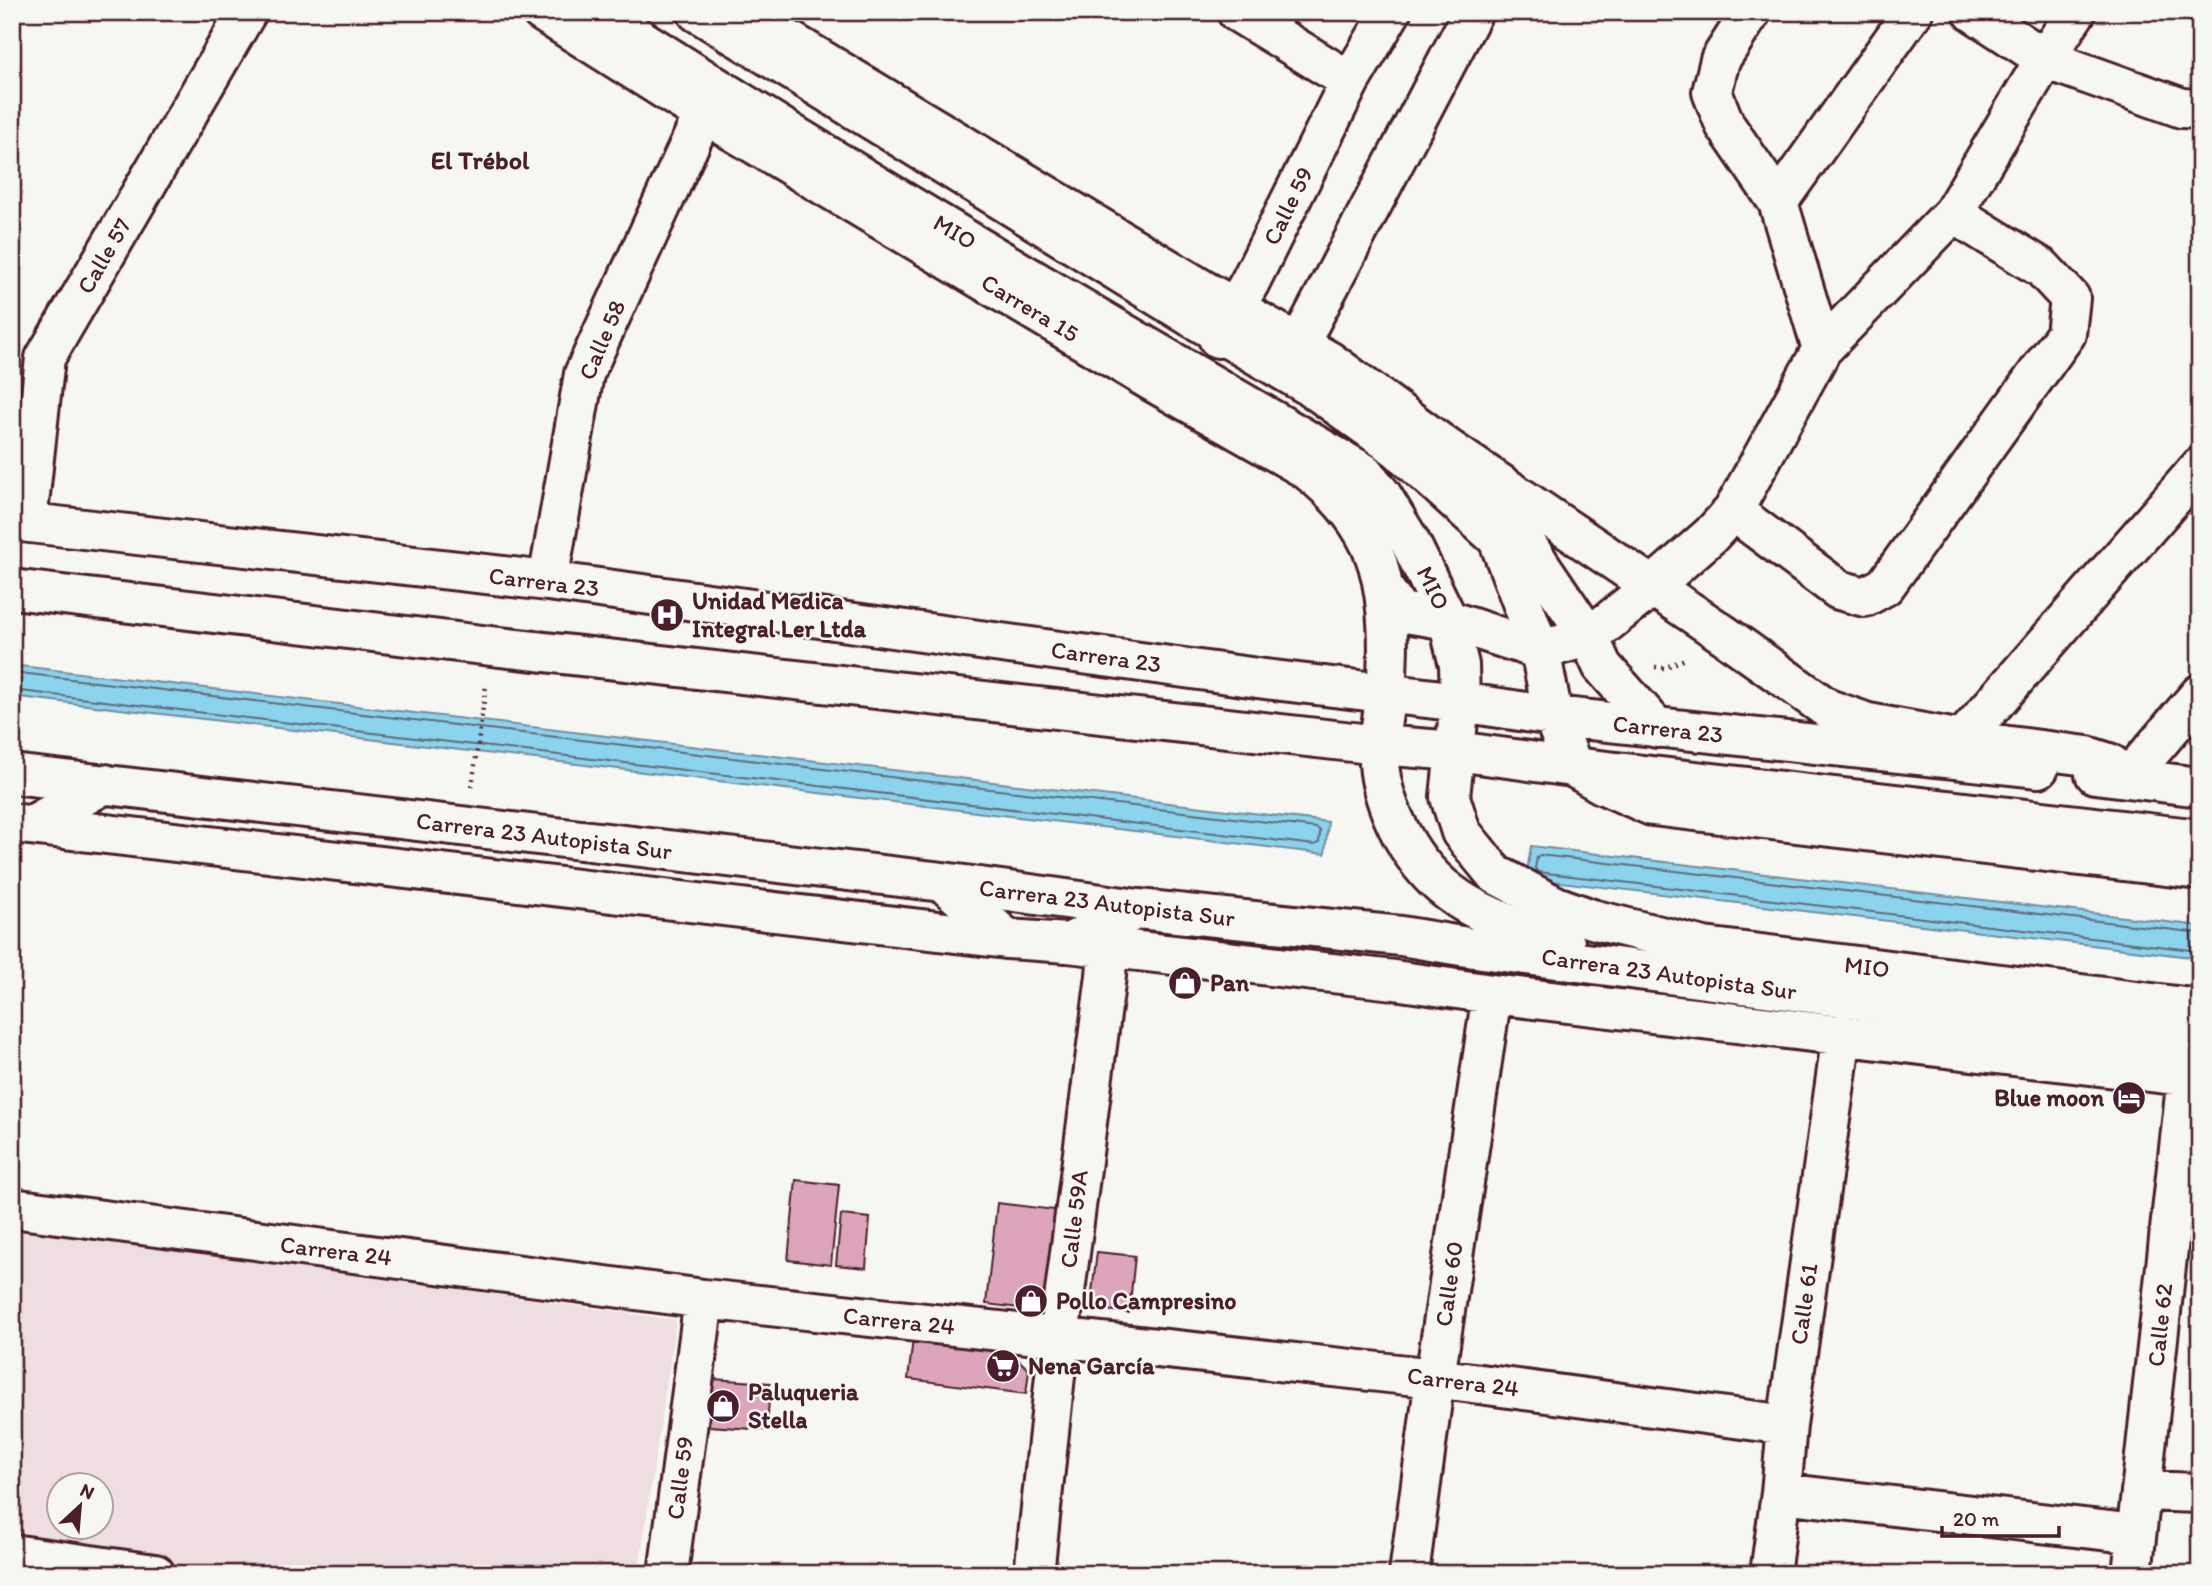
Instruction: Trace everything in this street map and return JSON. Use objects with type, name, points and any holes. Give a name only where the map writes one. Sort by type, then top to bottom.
[{"type":"street","name":"Calle 57","points":[[20,522],[45,358],[247,12]]},
{"type":"street","name":"Carrera 15","points":[[542,12],[704,113],[1190,388],[1328,487],[1352,514],[1369,542],[1384,589],[1387,634],[1386,694],[1379,745],[1380,769],[1385,793],[1401,836],[1424,868],[1449,892],[1487,915],[1637,969]]},
{"type":"street","name":"MIO","points":[[598,12],[1190,388],[1364,473],[1381,494],[1409,540],[1448,620],[1460,665],[1460,702],[1450,796],[1461,832],[1494,874],[1556,906],[1592,919],[1703,947],[2200,1009]]},
{"type":"street","points":[[697,12],[1228,321],[1299,344],[1329,361],[1447,448],[1723,634],[1828,709],[1868,723],[1962,740],[2087,756],[2109,763],[2129,778],[2200,694]]},
{"type":"street","points":[[1237,12],[1350,81]]},
{"type":"street","name":"Calle 59","points":[[1190,388],[1228,321],[1350,81],[1391,12]]},
{"type":"street","points":[[1299,344],[1473,12]]},
{"type":"street","points":[[1751,12],[1720,60],[1712,92],[1725,125],[1777,202],[1822,349]]},
{"type":"street","points":[[1777,202],[1913,12]]},
{"type":"street","points":[[1973,12],[2045,59],[2182,108],[2200,109]]},
{"type":"street","points":[[1384,589],[1400,612],[1448,620],[1540,650],[1588,637],[1652,587],[1712,535],[1733,512],[1822,349],[1953,213],[2076,12]]},
{"type":"street","points":[[760,17],[1228,321],[1313,388],[1397,448],[1498,539],[1540,650],[1553,716],[1573,767],[1602,784],[1652,806],[2200,870]]},
{"type":"street","name":"Calle 58","points":[[548,581],[584,373],[704,113]]},
{"type":"street","points":[[1733,512],[1839,590],[1865,597],[1885,586],[2066,334],[2070,298],[2042,268],[1953,213]]},
{"type":"street","points":[[1447,448],[1527,545],[1588,637],[1602,666],[1657,728]]},
{"type":"street","points":[[1962,740],[2200,467]]},
{"type":"street","name":"Carrera 23","points":[[20,522],[548,581],[1553,716],[2200,787]]},
{"type":"street","points":[[12,589],[491,646],[1379,745],[1456,751],[1573,767],[2200,839]]},
{"type":"street","name":"Carrera 23 Autopista Sur","points":[[12,774],[943,882],[1139,909],[1401,936],[2063,1026],[2196,1065]]},
{"type":"street","points":[[18,832],[106,785]]},
{"type":"street","points":[[18,832],[1006,939],[1068,943],[2127,1068],[2196,1065]]},
{"type":"street","points":[[943,882],[1006,939]]},
{"type":"street","points":[[1068,943],[1139,909]]},
{"type":"street","name":"Calle 59A","points":[[1034,1574],[1059,1338],[1108,948]]},
{"type":"street","name":"Calle 60","points":[[1409,1574],[1492,994]]},
{"type":"street","points":[[1999,1053],[2063,1026],[2127,1068]]},
{"type":"street","name":"Calle 61","points":[[1770,1574],[1787,1425],[1842,1034]]},
{"type":"street","name":"Calle 62","points":[[2132,1574],[2196,1065]]},
{"type":"street","name":"Carrera 24","points":[[12,1209],[704,1299],[1435,1378],[1787,1425]]},
{"type":"street","name":"Calle 59","points":[[668,1574],[704,1299]]},
{"type":"street","points":[[2141,1490],[2200,1493]]},
{"type":"street","points":[[1780,1493],[2136,1534]]},
{"type":"street","points":[[12,1554],[155,1574]]},
{"type":"path","points":[[1651,667],[1664,667],[1688,657]]},
{"type":"path","points":[[474,769],[484,695]]},
{"type":"shaded area","points":[[12,1226],[676,1320],[638,1574],[12,1574]]},
{"type":"water","points":[[12,665],[1328,822],[1325,854],[12,696]]},
{"type":"water","points":[[1531,846],[2200,926],[2200,958],[1526,878]]},
{"type":"building","points":[[796,1180],[839,1185],[831,1265],[788,1260]]},
{"type":"building","points":[[997,1203],[1055,1210],[1044,1311],[986,1304]]},
{"type":"building","points":[[841,1215],[870,1218],[866,1268],[836,1265]]},
{"type":"building","points":[[1097,1252],[1135,1256],[1129,1313],[1090,1308]]},
{"type":"building","points":[[913,1339],[1008,1350],[1029,1370],[1026,1394],[908,1379]]},
{"type":"building","points":[[713,1379],[770,1383],[767,1430],[709,1426]]},
{"type":"place","name":"Unidad Medica Integral Ler Ltda","points":[[667,615]]},
{"type":"place","name":"Pan","points":[[1185,983]]},
{"type":"place","name":"Blue moon","points":[[2129,1098]]},
{"type":"place","name":"Pollo Campresino","points":[[1031,1301]]},
{"type":"place","name":"Nena García","points":[[1003,1366]]},
{"type":"place","name":"Paluqueria Stella","points":[[723,1406]]},
{"type":"district","name":"El Trébol","points":[[480,160]]}]
